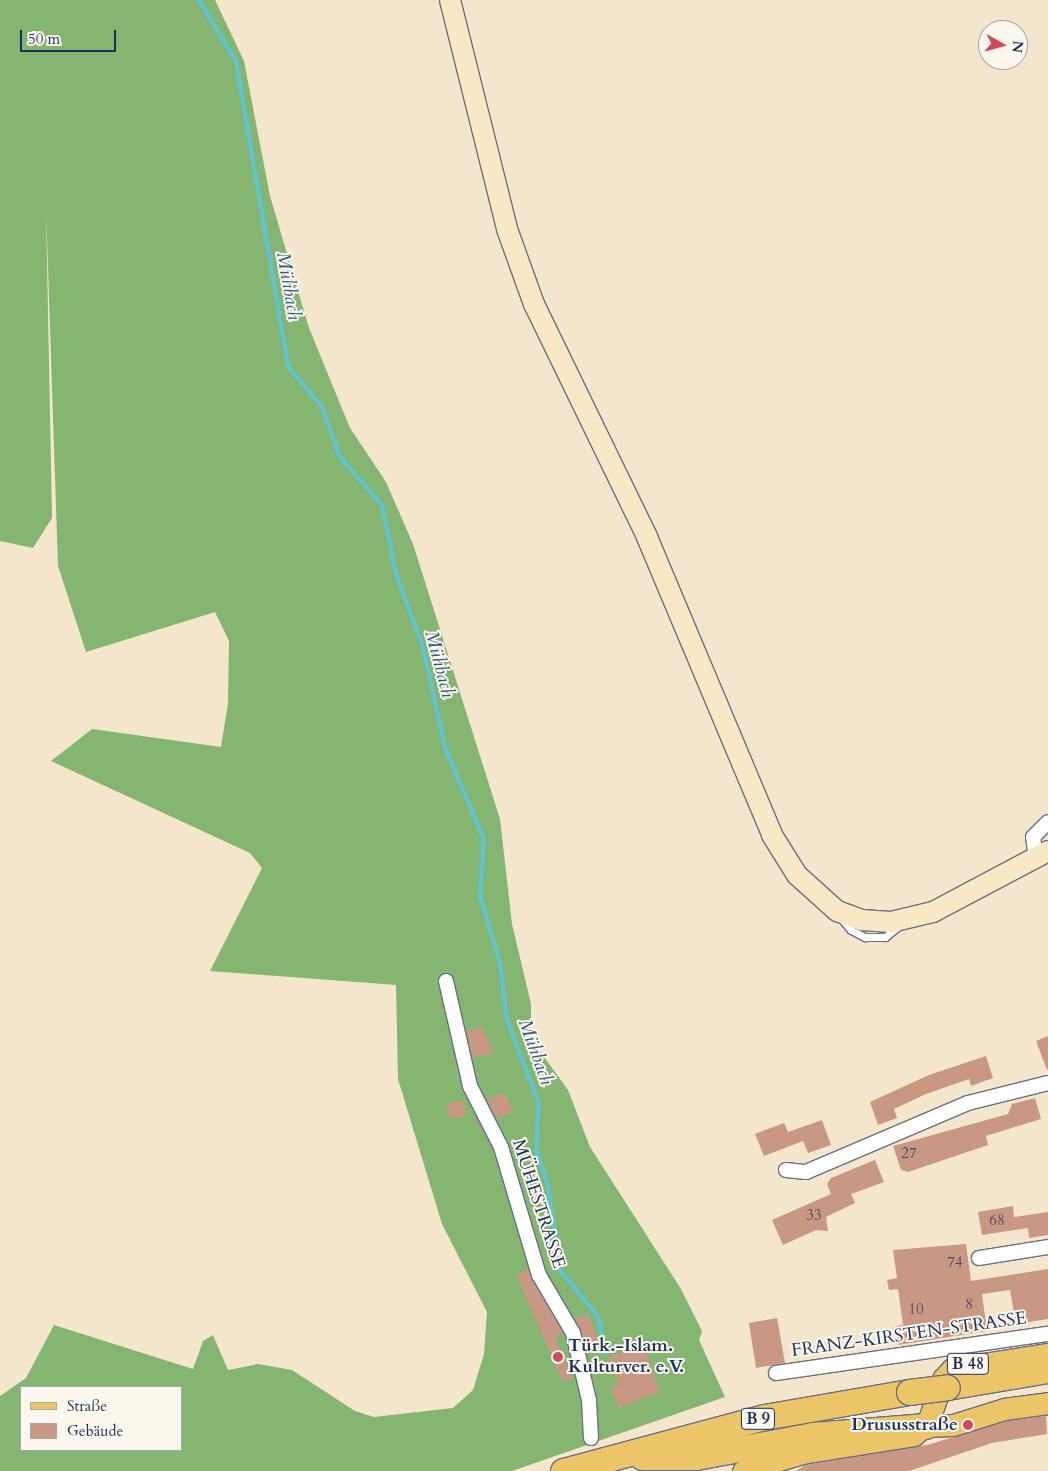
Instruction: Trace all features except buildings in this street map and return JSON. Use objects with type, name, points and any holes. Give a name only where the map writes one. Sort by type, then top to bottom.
[{"type":"highway","name":"B 9","points":[[563,1471],[764,1417],[1048,1370]]},
{"type":"highway","name":"B 9","points":[[957,1386],[996,1389],[1048,1384]]},
{"type":"highway","points":[[610,1458],[696,1456],[828,1433],[926,1426]]},
{"type":"main road","points":[[450,0],[507,229],[534,304],[647,537],[772,835],[803,884],[837,911],[872,922],[902,921],[933,912],[1042,854]]},
{"type":"main road","name":"B 48","points":[[926,1426],[942,1379],[952,1369],[1048,1354]]},
{"type":"main road","points":[[743,1471],[802,1453],[909,1437],[926,1426],[953,1425],[1004,1409],[1048,1403]]},
{"type":"street","points":[[1042,854],[1033,837],[1048,822]]},
{"type":"street","name":"MÜHESTRASSE","points":[[446,980],[470,1086],[501,1147],[539,1275],[573,1333],[589,1400],[591,1438]]},
{"type":"street","points":[[786,1170],[806,1172],[968,1103],[1048,1083]]},
{"type":"street","points":[[979,1258],[1048,1248]]},
{"type":"street","name":"FRANZ-KIRSTEN-STRASSE","points":[[776,1373],[1048,1334]]},
{"type":"green space","points":[[0,0],[215,0],[244,61],[270,196],[309,328],[350,428],[386,482],[413,544],[500,819],[512,924],[531,1004],[531,1039],[568,1090],[590,1147],[681,1289],[702,1331],[699,1340],[725,1397],[512,1471],[0,1471],[0,1396],[26,1378],[54,1325],[193,1369],[203,1341],[213,1335],[228,1370],[258,1364],[292,1370],[355,1411],[374,1417],[453,1408],[473,1390],[484,1354],[487,1312],[442,1224],[398,1079],[396,985],[210,971],[262,868],[250,853],[51,761],[92,729],[221,747],[228,703],[229,641],[215,612],[86,652],[58,566],[46,209],[52,518],[33,548],[0,541]]},
{"type":"waterway","name":"Mühbach","points":[[199,0],[236,61],[288,366],[322,407],[340,457],[382,505],[396,574],[423,647],[445,747],[484,840],[480,896],[500,963],[507,1020],[539,1103],[536,1149],[548,1187],[560,1270],[598,1317],[605,1353]]},
{"type":"place","name":"Türk.-Islam. Kulturver. e.V.","points":[[558,1357]]},
{"type":"place","name":"Drususstraße","points":[[968,1425]]}]
